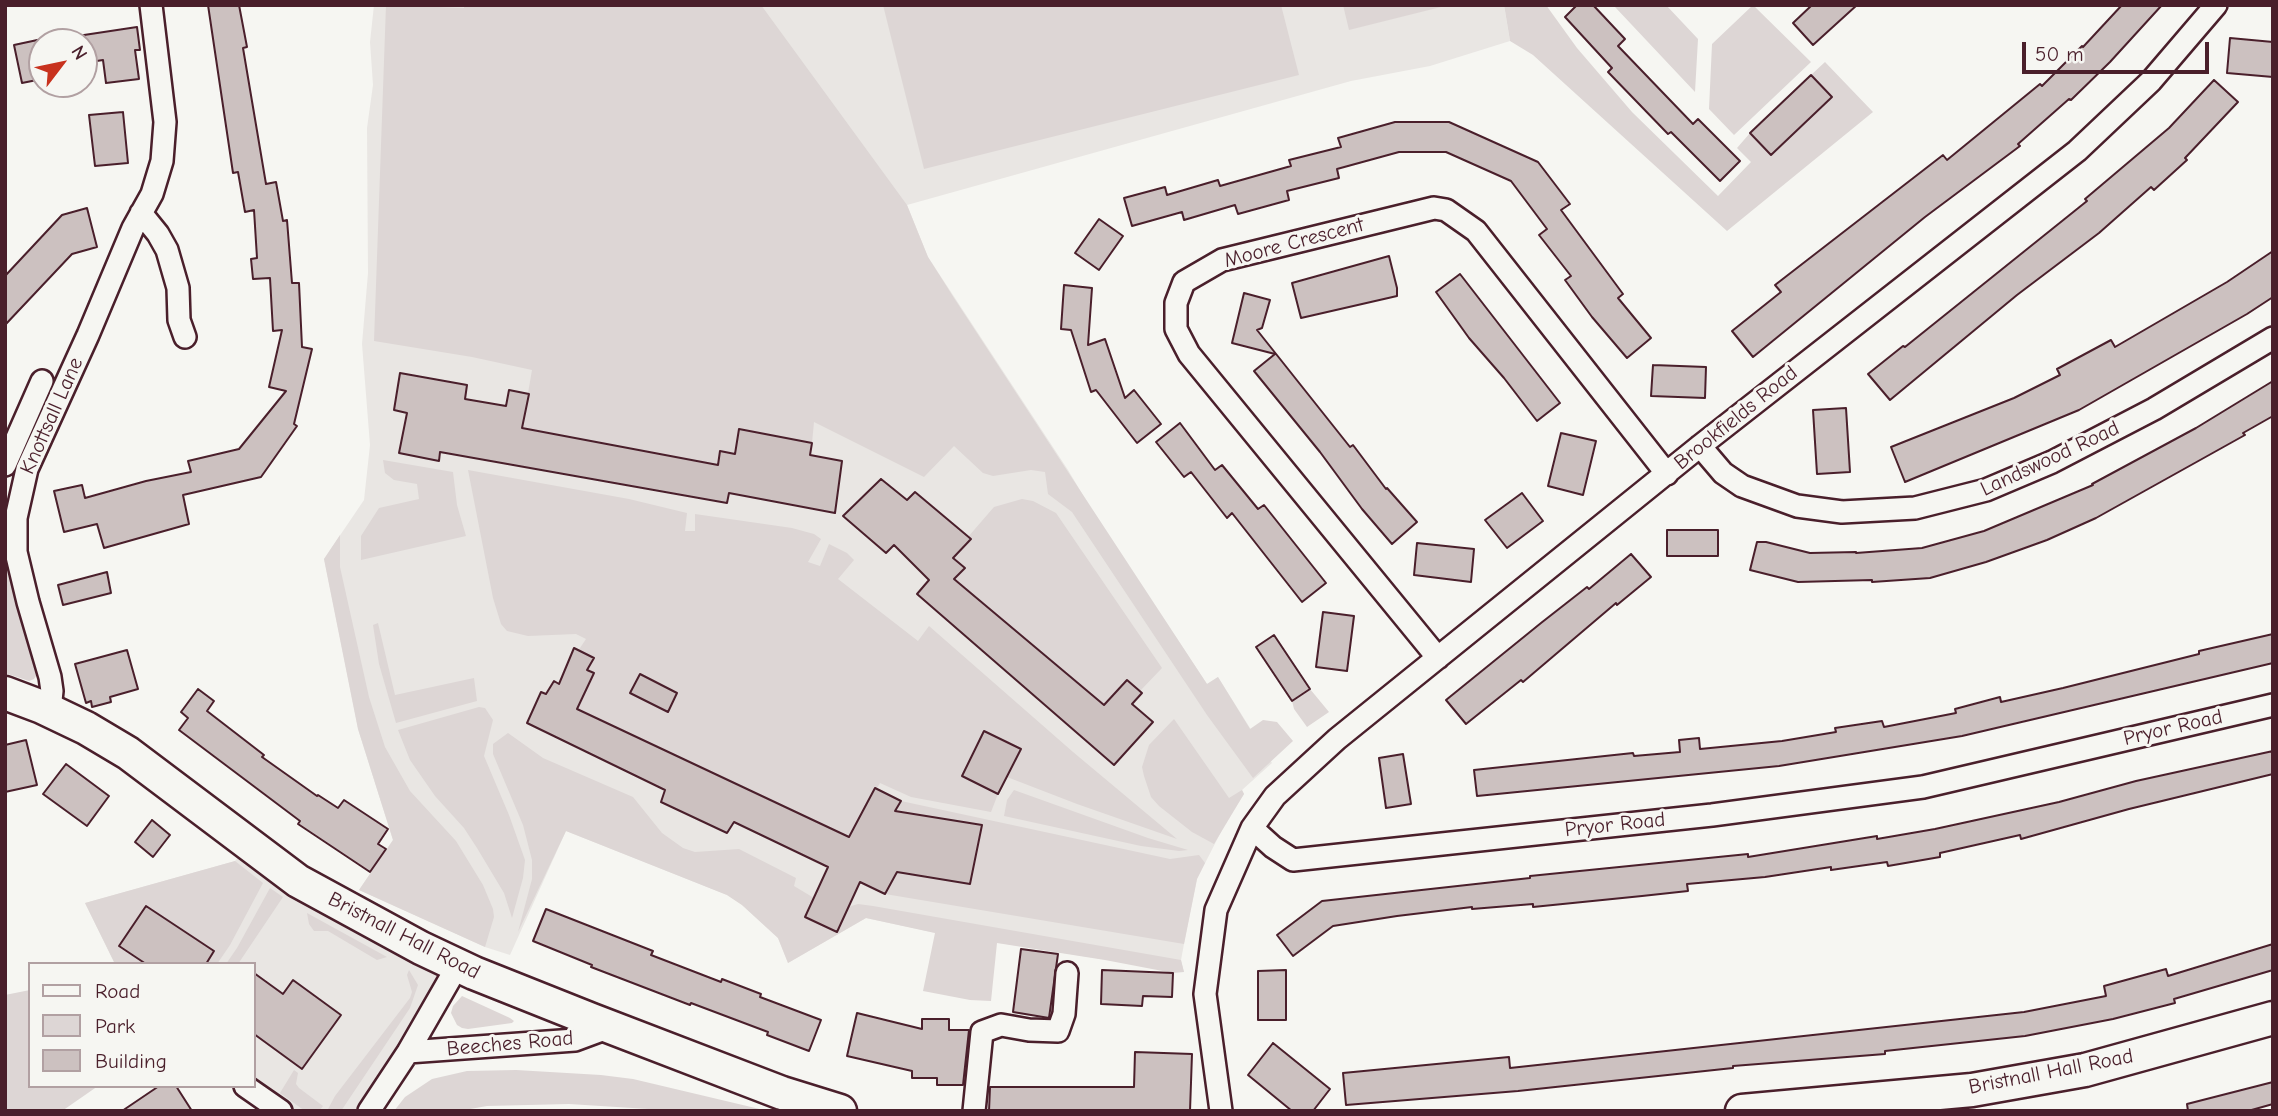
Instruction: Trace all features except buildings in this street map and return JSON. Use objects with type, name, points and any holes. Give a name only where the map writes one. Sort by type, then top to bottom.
[{"type":"street","name":"Knottsall Lane","points":[[50,710],[50,677],[28,602],[10,512],[30,461],[41,409],[88,335],[133,228],[152,194],[162,161],[165,122],[151,5]]},
{"type":"street","name":"Brookfields Road","points":[[1252,828],[1275,796],[1316,756],[1700,446],[2077,151],[2151,81],[2216,5]]},
{"type":"street","name":"Moore Crescent","points":[[1438,658],[1189,354],[1176,329],[1176,303],[1184,282],[1222,260],[1434,208],[1446,210],[1476,231],[1667,474]]},
{"type":"street","points":[[141,213],[167,250],[178,288],[179,320],[185,337]]},
{"type":"street","name":"Landswood Road","points":[[1700,446],[1723,473],[1742,486],[1797,506],[1842,512],[1915,508],[1986,490],[2052,461],[2154,409],[2273,338]]},
{"type":"street","points":[[30,461],[7,459],[41,409],[42,381]]},
{"type":"street","name":"Bristnall Hall Road","points":[[5,693],[50,710],[128,753],[298,881],[458,965],[782,1093],[840,1111]]},
{"type":"street","name":"Pryor Road","points":[[1252,828],[1293,860],[1712,815],[1923,787],[2273,705]]},
{"type":"street","points":[[1221,1111],[1205,994],[1207,968],[1216,910],[1252,828]]},
{"type":"street","name":"Beeches Road","points":[[369,1111],[408,1052],[458,965]]},
{"type":"street","points":[[974,1111],[982,1032],[1001,1025],[1058,1031],[1064,1014],[1067,973]]},
{"type":"street","name":"Bristnall Hall Road","points":[[1742,1111],[1972,1090],[2085,1070],[2273,1018]]},
{"type":"street","name":"Beeches Road","points":[[408,1052],[575,1040],[610,1027]]},
{"type":"street","points":[[248,1088],[281,1111]]},
{"type":"shaded area","points":[[374,5],[1504,5],[1510,41],[1430,66],[1351,81],[907,205],[928,257],[1096,517],[1207,684],[1218,677],[1272,763],[1242,790],[1244,794],[1226,822],[1197,879],[1181,960],[1184,972],[936,933],[866,918],[788,963],[778,938],[727,895],[566,831],[510,955],[485,947],[359,890],[393,840],[358,729],[324,559],[364,500],[370,445],[362,344],[368,273],[367,128],[373,85],[370,42]]},
{"type":"shaded area","points":[[248,845],[458,965],[369,1111],[281,1111],[256,1088],[256,962],[114,962],[85,903],[235,861]]},
{"type":"green space","points":[[386,5],[464,8],[464,5],[761,5],[907,205],[928,257],[1207,684],[1218,677],[1250,729],[1263,720],[1277,722],[1293,741],[1253,778],[1207,715],[1072,512],[1048,494],[1045,472],[1031,470],[993,476],[983,473],[954,446],[924,477],[814,422],[812,443],[739,430],[735,454],[720,451],[718,465],[522,428],[532,370],[374,341]]},
{"type":"green space","points":[[883,5],[1281,5],[1299,75],[924,169]]},
{"type":"green space","points":[[1343,5],[1449,5],[1349,30]]},
{"type":"green space","points":[[1504,5],[1546,5],[1577,48],[1632,112],[1718,196],[1751,162],[1737,148],[1750,133],[1771,155],[1832,97],[1811,75],[1825,62],[1873,112],[1727,231],[1533,55],[1510,41]]},
{"type":"green space","points":[[1666,5],[1698,39],[1695,92],[1615,7]]},
{"type":"green space","points":[[1753,5],[1811,62],[1734,135],[1709,109],[1712,44]]},
{"type":"green space","points":[[383,460],[453,472],[457,505],[466,536],[361,560],[361,536],[379,508],[419,499],[417,484],[394,480],[385,473]]},
{"type":"green space","points":[[468,470],[629,499],[687,513],[685,531],[695,531],[695,514],[792,528],[814,534],[821,539],[808,562],[820,566],[829,544],[847,553],[854,560],[838,579],[918,641],[929,626],[1177,839],[1007,777],[1021,749],[985,731],[962,776],[998,794],[991,812],[911,797],[880,783],[848,837],[577,709],[594,673],[587,670],[578,651],[586,639],[576,634],[528,636],[507,631],[501,624],[493,598]],"holes":[[[640,675],[677,693],[668,712],[631,693]]]},
{"type":"green space","points":[[1022,499],[1033,501],[1056,513],[1162,668],[1140,691],[1127,680],[1104,705],[954,579],[964,568],[953,558],[971,540],[968,537],[994,507]]},
{"type":"green space","points":[[340,535],[340,567],[369,697],[385,747],[410,791],[456,841],[483,885],[494,917],[485,947],[359,890],[393,840],[358,729],[324,559]]},
{"type":"green space","points":[[5,552],[9,555],[38,673],[29,681],[5,673]]},
{"type":"green space","points":[[378,623],[395,695],[474,678],[477,701],[396,723],[379,664],[373,625]]},
{"type":"green space","points":[[1310,689],[1329,712],[1307,727],[1294,709],[1292,701]]},
{"type":"green space","points":[[479,707],[485,708],[493,720],[484,756],[525,860],[512,918],[504,893],[477,848],[410,760],[398,730]]},
{"type":"green space","points":[[1174,719],[1229,798],[1242,790],[1244,794],[1214,844],[1192,832],[1159,806],[1151,797],[1144,776],[1142,767],[1149,745]]},
{"type":"green space","points":[[508,733],[543,758],[633,797],[662,833],[683,848],[695,852],[739,849],[796,878],[794,886],[814,898],[805,917],[837,932],[848,907],[858,904],[1181,960],[1184,972],[1173,973],[997,943],[991,1001],[970,1000],[923,991],[935,933],[866,918],[788,963],[778,938],[727,895],[566,831],[518,932],[532,879],[532,860],[523,825],[493,754],[493,744]]},
{"type":"green space","points":[[1014,790],[1188,850],[1141,846],[1004,816],[1007,800]]},
{"type":"green space","points":[[901,801],[1170,859],[1199,855],[1205,863],[1197,879],[1184,944],[885,894],[897,872],[970,883],[982,826],[912,813],[894,814]]},
{"type":"green space","points":[[235,861],[263,883],[218,962],[114,962],[85,903]]},
{"type":"green space","points":[[270,888],[283,897],[239,962],[227,962]]},
{"type":"green space","points":[[307,913],[387,957],[377,960],[328,931],[314,931],[309,924]]},
{"type":"green space","points":[[409,970],[418,985],[410,1008],[341,1111],[327,1111],[335,1096],[410,998],[412,992],[407,975]]},
{"type":"green space","points":[[28,990],[28,1088],[95,1088],[62,1111],[5,1111],[5,995]]},
{"type":"green space","points":[[462,996],[514,1021],[462,1028],[457,1025],[451,1013],[453,1006]]},
{"type":"green space","points":[[294,1070],[298,1073],[296,1084],[299,1088],[323,1106],[319,1111],[305,1111],[280,1093]]},
{"type":"green space","points":[[516,1070],[633,1079],[768,1111],[680,1111],[569,1104],[487,1106],[459,1111],[394,1111],[405,1097],[432,1079],[467,1071]]}]
